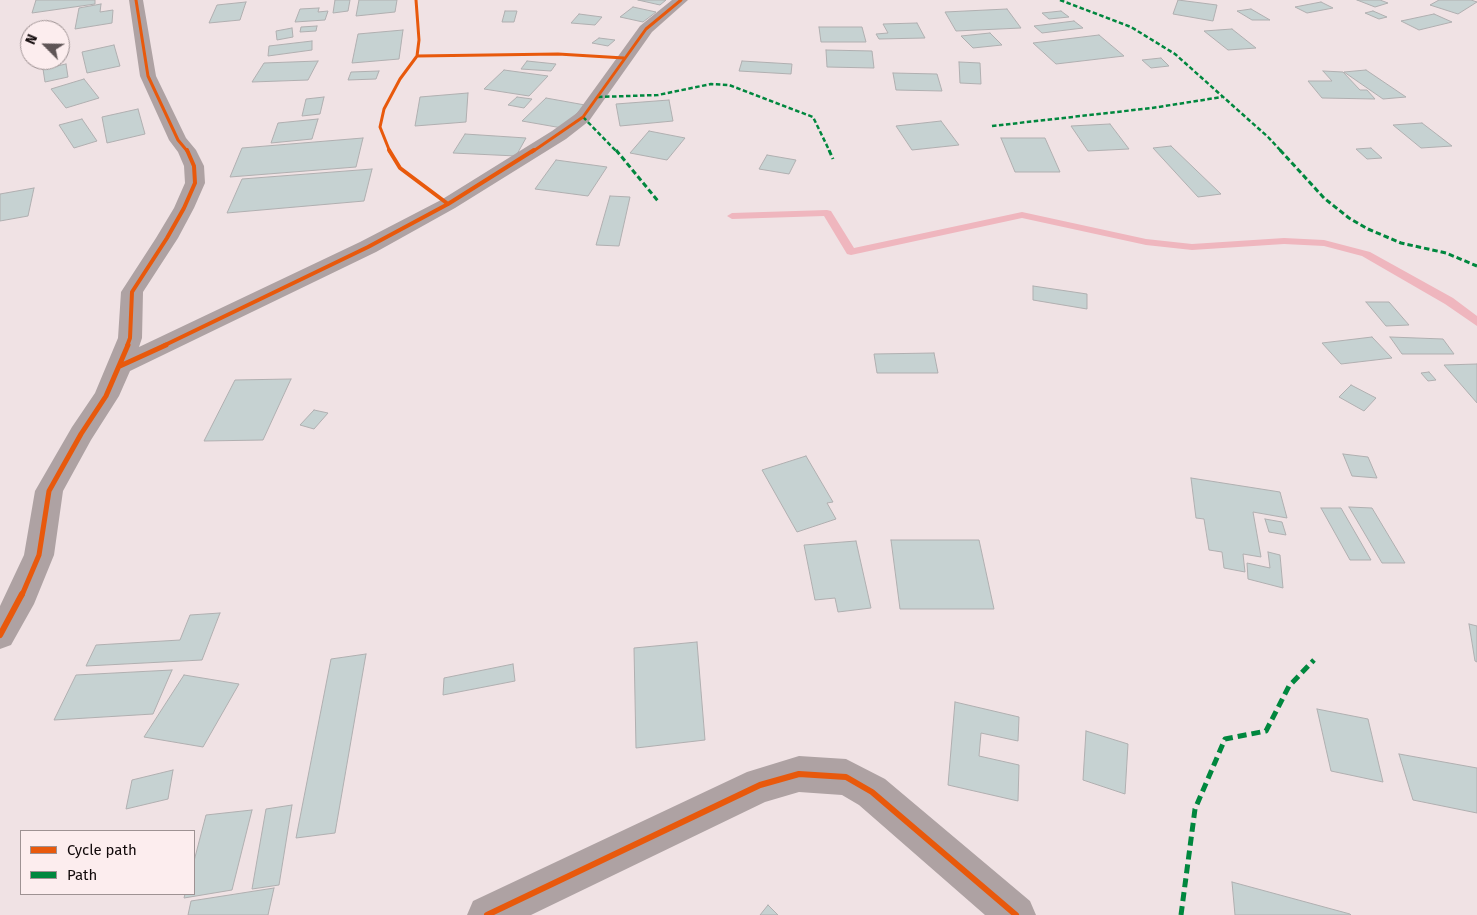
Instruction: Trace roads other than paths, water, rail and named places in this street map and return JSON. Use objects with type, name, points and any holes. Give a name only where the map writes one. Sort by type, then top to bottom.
[{"type":"street","points":[[0,636],[18,604],[39,555],[49,491],[81,434],[106,396],[120,366],[130,338],[132,292],[172,230],[195,183],[194,166],[187,150],[178,140],[148,76],[136,0]]},
{"type":"street","points":[[120,366],[368,247],[448,204],[559,135],[583,117],[646,29],[681,0]]},
{"type":"street","points":[[487,915],[760,785],[799,774],[846,777],[872,792],[1016,915]]},
{"type":"waterway","points":[[732,216],[827,213],[851,252],[1022,215],[1146,242],[1192,247],[1284,241],[1324,243],[1366,254],[1449,301],[1477,322]]}]
